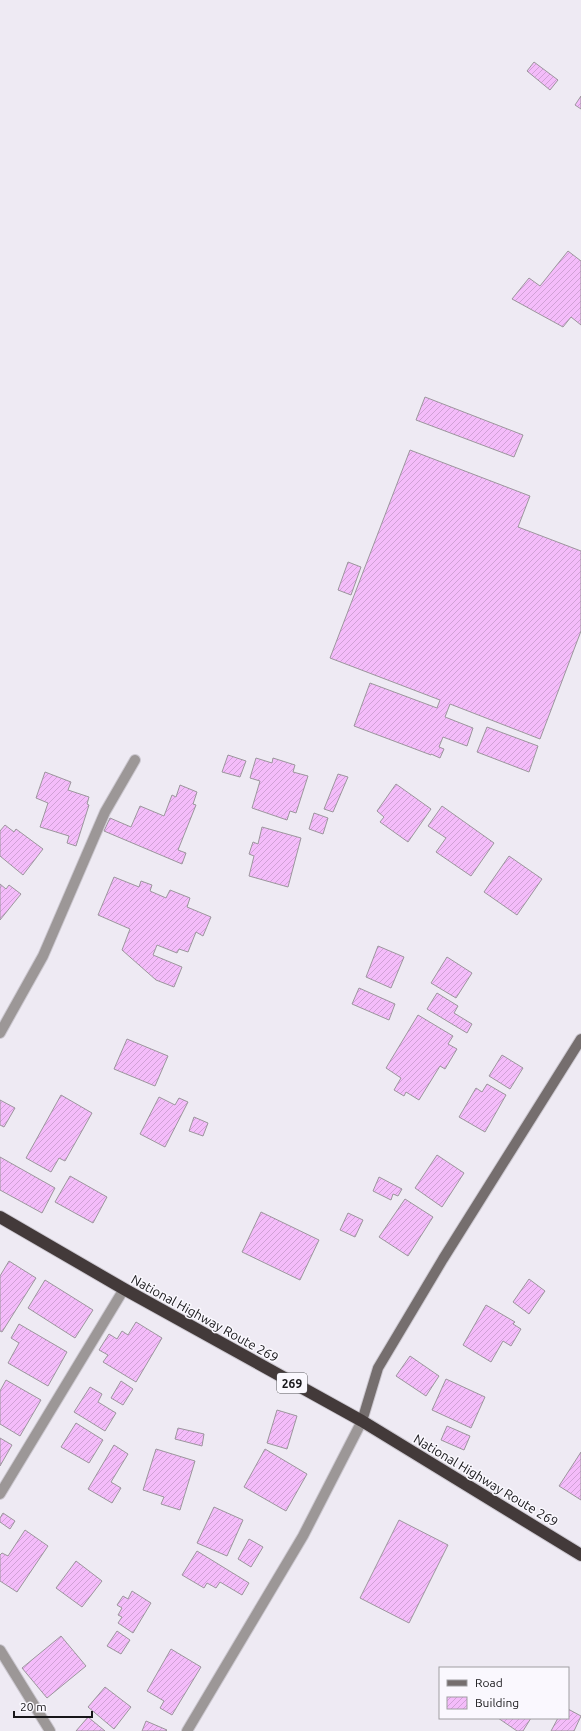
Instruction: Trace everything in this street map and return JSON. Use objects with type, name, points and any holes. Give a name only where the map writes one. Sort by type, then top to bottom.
[{"type":"highway","name":"National Highway Route 269","points":[[0,1217],[124,1289],[362,1421],[581,1555]]},
{"type":"street","points":[[0,1033],[43,956],[105,812],[136,760]]},
{"type":"street","points":[[188,1731],[303,1536],[362,1421],[378,1368],[443,1259],[581,1039]]},
{"type":"street","points":[[0,1494],[124,1289]]},
{"type":"street","points":[[0,1650],[50,1731]]},
{"type":"building","points":[[534,62],[558,80],[550,90],[527,71]]},
{"type":"building","points":[[581,96],[581,109],[575,105]]},
{"type":"building","points":[[568,251],[581,261],[581,325],[571,317],[563,327],[512,299],[529,278],[540,286]]},
{"type":"building","points":[[425,397],[523,435],[514,457],[416,420]]},
{"type":"building","points":[[410,450],[530,496],[518,527],[581,551],[581,631],[540,739],[450,704],[445,717],[473,728],[467,746],[443,737],[439,747],[444,749],[440,758],[354,726],[370,683],[437,708],[440,700],[330,658]]},
{"type":"building","points":[[348,562],[361,567],[351,595],[338,590]]},
{"type":"building","points":[[487,727],[538,746],[529,772],[477,752]]},
{"type":"building","points":[[228,755],[246,761],[240,777],[222,772]]},
{"type":"building","points":[[256,758],[272,763],[273,758],[295,765],[293,772],[308,776],[296,813],[290,811],[287,820],[252,808],[260,781],[250,778]]},
{"type":"building","points":[[45,772],[71,782],[68,790],[89,797],[87,804],[89,805],[76,846],[67,843],[69,836],[40,827],[48,803],[36,798]]},
{"type":"building","points":[[338,774],[348,777],[333,812],[324,809]]},
{"type":"building","points":[[396,784],[431,809],[408,842],[380,822],[384,817],[377,811]]},
{"type":"building","points":[[180,785],[197,792],[193,804],[196,805],[178,850],[186,853],[182,864],[104,831],[110,818],[131,827],[140,806],[164,816],[172,795],[176,797]]},
{"type":"building","points":[[442,806],[494,843],[471,876],[436,852],[446,838],[428,826]]},
{"type":"building","points":[[314,813],[328,818],[323,834],[309,829]]},
{"type":"building","points":[[5,825],[14,832],[16,829],[43,849],[23,875],[0,856],[0,831]]},
{"type":"building","points":[[262,827],[301,838],[288,887],[249,876],[254,856],[249,854],[253,842],[258,844]]},
{"type":"building","points":[[509,856],[542,879],[517,915],[484,892]]},
{"type":"building","points":[[114,877],[139,887],[141,881],[152,885],[150,891],[166,898],[170,890],[190,898],[187,907],[211,917],[203,936],[196,932],[188,952],[179,949],[177,953],[157,945],[153,955],[182,967],[174,987],[156,980],[122,950],[130,929],[98,915]]},
{"type":"building","points":[[0,884],[6,889],[9,885],[21,894],[0,920]]},
{"type":"building","points":[[378,946],[404,957],[391,988],[366,977]]},
{"type":"building","points":[[447,957],[472,973],[456,998],[431,983]]},
{"type":"building","points":[[359,988],[395,1004],[389,1020],[352,1004]]},
{"type":"building","points":[[437,993],[458,1006],[454,1013],[472,1024],[467,1033],[427,1009]]},
{"type":"building","points":[[418,1015],[453,1036],[448,1044],[457,1049],[445,1069],[440,1066],[419,1100],[406,1092],[404,1096],[394,1090],[401,1078],[386,1068]]},
{"type":"building","points":[[127,1039],[168,1056],[155,1086],[114,1069]]},
{"type":"building","points":[[502,1055],[523,1068],[510,1089],[489,1076]]},
{"type":"building","points":[[487,1084],[506,1095],[485,1132],[459,1117],[476,1088],[482,1092]]},
{"type":"building","points":[[61,1095],[92,1113],[65,1161],[59,1158],[51,1172],[26,1158]]},
{"type":"building","points":[[159,1097],[175,1105],[179,1098],[188,1102],[165,1147],[140,1134]]},
{"type":"building","points":[[0,1100],[15,1108],[4,1127],[0,1125]]},
{"type":"building","points":[[194,1117],[208,1123],[203,1136],[189,1131]]},
{"type":"building","points":[[437,1155],[464,1173],[442,1207],[415,1188]]},
{"type":"building","points":[[0,1157],[55,1188],[42,1213],[0,1190]]},
{"type":"building","points":[[70,1176],[107,1197],[93,1223],[55,1202]]},
{"type":"building","points":[[379,1177],[402,1189],[398,1196],[393,1194],[391,1200],[373,1191]]},
{"type":"building","points":[[405,1199],[433,1217],[408,1256],[379,1237]]},
{"type":"building","points":[[261,1212],[319,1240],[300,1280],[242,1252]]},
{"type":"building","points":[[348,1213],[363,1220],[355,1237],[340,1230]]},
{"type":"building","points":[[9,1261],[36,1278],[2,1332],[0,1331],[0,1276]]},
{"type":"building","points":[[529,1279],[545,1291],[529,1314],[513,1302]]},
{"type":"building","points":[[45,1280],[93,1310],[75,1338],[28,1308]]},
{"type":"building","points":[[486,1305],[515,1322],[513,1324],[521,1329],[511,1346],[503,1341],[491,1362],[463,1345]]},
{"type":"building","points":[[136,1322],[162,1338],[136,1382],[103,1362],[108,1355],[99,1350],[109,1334],[117,1339],[122,1331],[128,1335]]},
{"type":"building","points":[[19,1324],[67,1352],[48,1386],[8,1363],[19,1343],[11,1338]]},
{"type":"building","points":[[410,1356],[439,1376],[426,1396],[396,1376]]},
{"type":"building","points":[[446,1379],[485,1397],[471,1428],[432,1410]]},
{"type":"building","points":[[6,1380],[41,1400],[20,1436],[0,1424],[0,1391]]},
{"type":"building","points":[[121,1381],[133,1389],[123,1405],[111,1398]]},
{"type":"building","points":[[90,1387],[102,1394],[98,1402],[116,1413],[105,1431],[74,1412]]},
{"type":"building","points":[[277,1410],[297,1416],[287,1449],[267,1443]]},
{"type":"building","points":[[76,1423],[103,1440],[89,1463],[61,1447]]},
{"type":"building","points":[[447,1426],[470,1436],[464,1450],[441,1440]]},
{"type":"building","points":[[178,1428],[204,1434],[202,1446],[175,1439]]},
{"type":"building","points":[[0,1438],[12,1445],[0,1466]]},
{"type":"building","points":[[114,1445],[128,1454],[111,1482],[121,1488],[112,1503],[88,1489]]},
{"type":"building","points":[[156,1449],[195,1461],[180,1510],[161,1504],[164,1497],[143,1490]]},
{"type":"building","points":[[265,1449],[307,1474],[286,1511],[244,1487]]},
{"type":"building","points":[[581,1452],[581,1500],[559,1486]]},
{"type":"building","points":[[214,1507],[243,1520],[227,1556],[197,1543]]},
{"type":"building","points":[[3,1513],[15,1521],[10,1529],[0,1522],[0,1518]]},
{"type":"building","points":[[399,1520],[448,1545],[409,1623],[360,1598]]},
{"type":"building","points":[[25,1530],[48,1546],[17,1592],[0,1581],[0,1555],[2,1553],[8,1556]]},
{"type":"building","points":[[249,1539],[263,1547],[251,1567],[238,1559]]},
{"type":"building","points":[[197,1551],[249,1583],[242,1595],[220,1582],[216,1588],[207,1583],[204,1588],[182,1575]]},
{"type":"building","points":[[76,1561],[102,1581],[82,1607],[56,1588]]},
{"type":"building","points":[[132,1591],[151,1603],[133,1633],[118,1623],[122,1617],[118,1615],[122,1608],[117,1605],[123,1596],[128,1599]]},
{"type":"building","points":[[117,1631],[130,1640],[121,1654],[107,1646]]},
{"type":"building","points":[[61,1636],[86,1666],[47,1698],[22,1668]]},
{"type":"building","points":[[171,1649],[201,1667],[172,1715],[160,1708],[164,1701],[147,1691]]},
{"type":"building","points":[[105,1687],[131,1707],[114,1729],[88,1707]]},
{"type":"building","points":[[569,1710],[581,1716],[574,1731],[551,1731],[557,1719],[569,1719]]},
{"type":"building","points":[[88,1717],[105,1731],[76,1731]]},
{"type":"building","points":[[499,1719],[530,1719],[523,1731],[517,1731]]},
{"type":"building","points":[[146,1721],[167,1730],[142,1731]]}]
